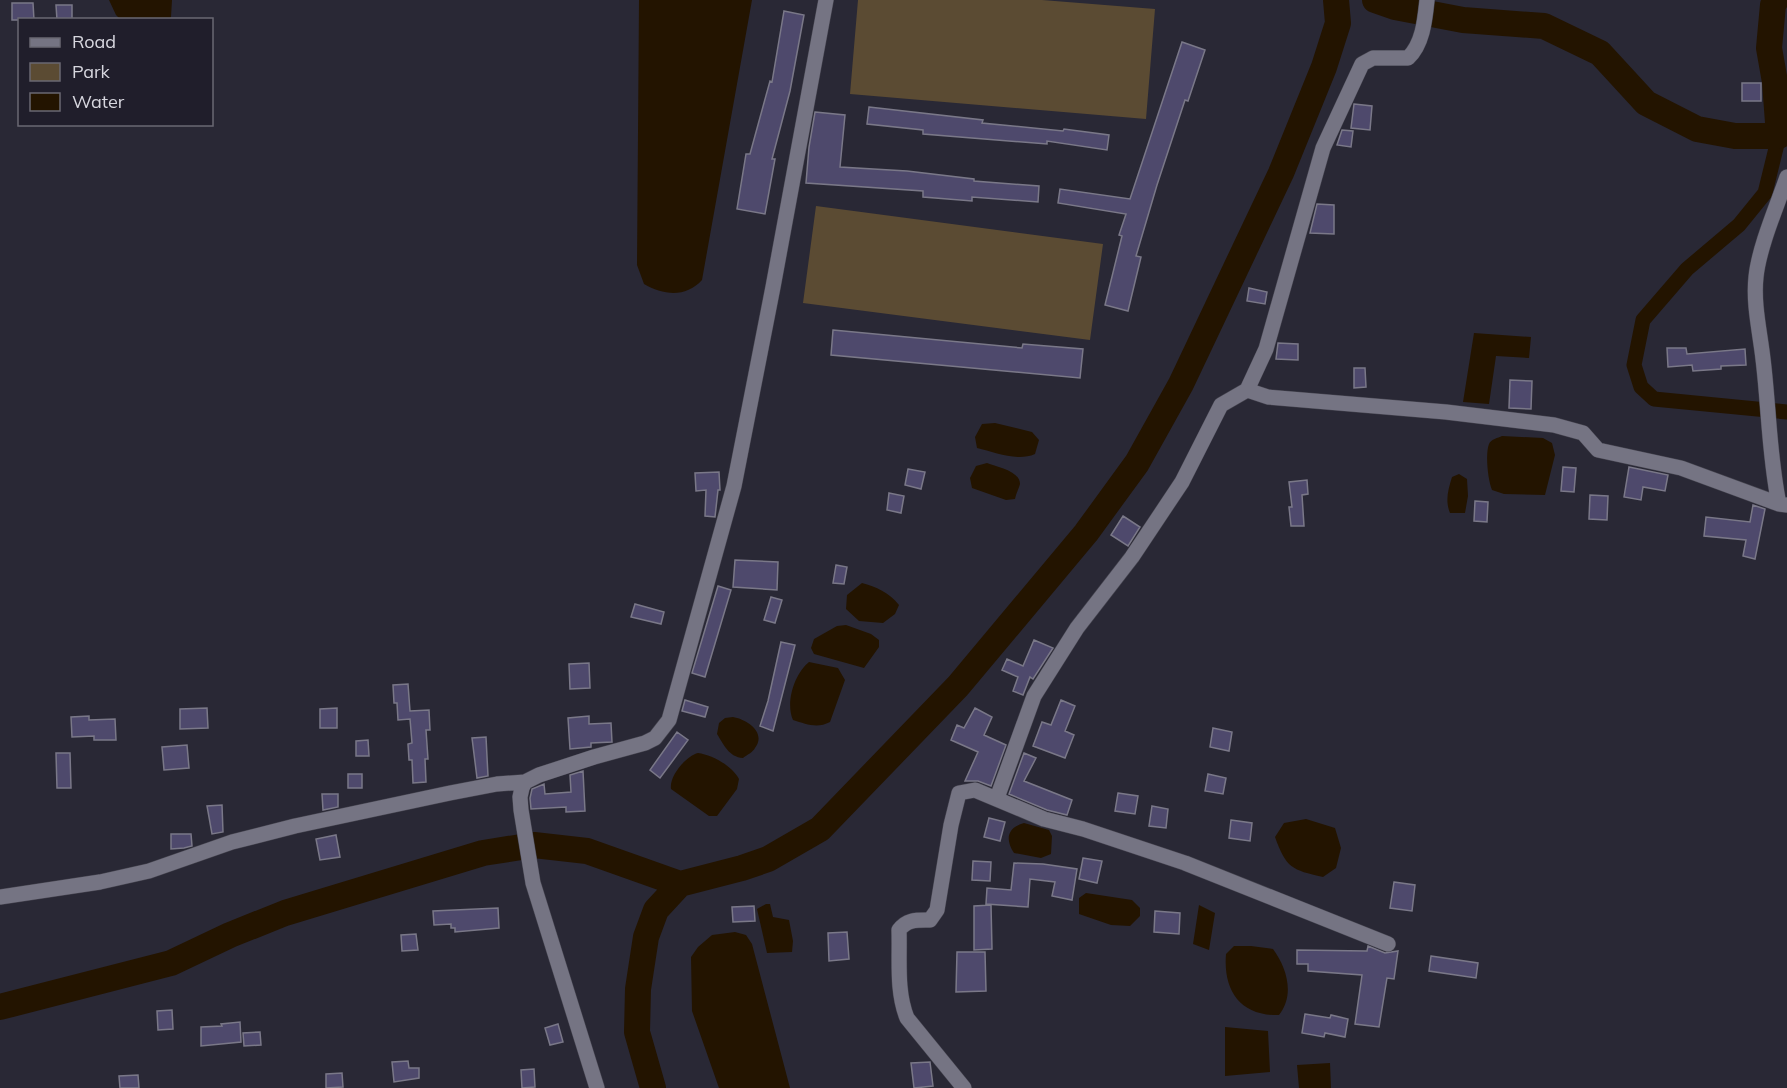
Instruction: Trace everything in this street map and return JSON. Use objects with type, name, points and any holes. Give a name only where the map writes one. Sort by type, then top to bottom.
[{"type":"street","points":[[0,897],[100,882],[149,871],[232,842],[295,826],[450,793],[525,782],[655,738],[669,720],[734,486],[774,287],[826,0]]},
{"type":"street","points":[[997,798],[1034,696],[1077,628],[1132,557],[1182,482],[1221,405],[1247,390],[1266,348],[1323,148],[1362,64],[1373,58],[1408,58],[1419,42],[1427,1]]},
{"type":"street","points":[[1783,505],[1772,471],[1763,360],[1756,309],[1756,276],[1768,229],[1787,177]]},
{"type":"street","points":[[1247,390],[1268,397],[1446,412],[1554,425],[1583,433],[1598,450],[1682,468],[1783,505]]},
{"type":"street","points":[[525,782],[520,797],[521,810],[533,883],[597,1088]]},
{"type":"street","points":[[964,1088],[907,1018],[900,989],[899,930],[904,923],[911,920],[930,920],[937,910],[951,825],[959,794],[975,790],[1044,819],[1083,829],[1185,863],[1388,944]]},
{"type":"green space","points":[[858,0],[1042,0],[1155,9],[1146,119],[850,94]]},
{"type":"green space","points":[[816,206],[1103,244],[1090,340],[803,303]]},
{"type":"water","points":[[109,0],[172,0],[170,18],[119,18]]},
{"type":"water","points":[[639,0],[752,0],[702,280],[696,286],[682,292],[659,291],[644,284],[637,265]]},
{"type":"water","points":[[1474,333],[1531,337],[1529,358],[1496,356],[1489,404],[1463,402]]},
{"type":"water","points":[[995,423],[1032,432],[1039,440],[1035,454],[1013,457],[977,448],[975,437],[982,424]]},
{"type":"water","points":[[1502,436],[1543,438],[1552,443],[1555,455],[1545,495],[1504,494],[1492,490],[1489,480],[1488,448],[1491,441]]},
{"type":"water","points":[[987,463],[1016,476],[1020,484],[1015,499],[1006,500],[972,488],[970,478],[976,466]]},
{"type":"water","points":[[1459,474],[1467,479],[1468,496],[1465,513],[1450,513],[1447,500],[1449,486],[1452,477]]},
{"type":"water","points":[[862,583],[882,591],[895,600],[899,605],[895,614],[883,623],[859,621],[846,609],[847,595]]},
{"type":"water","points":[[846,625],[871,634],[879,640],[879,647],[864,668],[814,654],[811,648],[814,639],[837,626]]},
{"type":"water","points":[[809,662],[838,668],[845,680],[830,722],[821,725],[793,720],[791,713],[793,688],[799,673]]},
{"type":"water","points":[[733,717],[749,723],[757,732],[758,742],[754,749],[743,758],[730,753],[717,734],[719,723],[725,718]]},
{"type":"water","points":[[698,753],[721,762],[739,779],[737,789],[717,816],[709,816],[671,789],[673,778],[679,767],[688,758]]},
{"type":"water","points":[[1306,819],[1335,828],[1341,848],[1336,868],[1323,877],[1292,866],[1283,855],[1275,837],[1284,823]]},
{"type":"water","points":[[1024,823],[1049,830],[1052,836],[1051,854],[1041,858],[1014,853],[1009,843],[1009,835],[1014,828]]},
{"type":"water","points":[[1086,893],[1132,900],[1140,908],[1140,916],[1130,926],[1111,925],[1079,914],[1079,898]]},
{"type":"water","points":[[770,904],[773,917],[789,920],[793,941],[792,952],[767,953],[757,909]]},
{"type":"water","points":[[1199,905],[1215,913],[1209,950],[1193,944]]},
{"type":"water","points":[[735,932],[746,935],[752,944],[790,1088],[719,1088],[692,1011],[691,957],[698,947],[712,935]]},
{"type":"water","points":[[1234,946],[1273,949],[1278,956],[1285,973],[1288,990],[1287,999],[1279,1015],[1265,1014],[1244,1006],[1231,989],[1226,967],[1226,954]]},
{"type":"water","points":[[1225,1027],[1268,1031],[1270,1072],[1225,1076]]},
{"type":"water","points":[[1330,1063],[1331,1088],[1299,1088],[1297,1065]]},
{"type":"building","points":[[12,3],[33,3],[34,18],[12,20]]},
{"type":"building","points":[[56,5],[72,5],[72,18],[57,18]]},
{"type":"building","points":[[784,11],[804,15],[790,91],[772,159],[775,159],[765,214],[737,209],[746,154],[750,154],[770,81],[772,82]]},
{"type":"building","points":[[1182,42],[1205,50],[1188,101],[1185,100],[1136,256],[1141,257],[1128,311],[1105,305],[1122,236],[1119,235],[1126,214],[1058,203],[1060,189],[1130,199]]},
{"type":"building","points":[[1742,83],[1761,83],[1761,101],[1742,101]]},
{"type":"building","points":[[1354,104],[1372,106],[1370,130],[1351,128]]},
{"type":"building","points":[[869,107],[983,120],[982,123],[1109,135],[1107,150],[1047,141],[1047,144],[923,134],[923,130],[867,124]]},
{"type":"building","points":[[815,112],[845,115],[840,167],[907,171],[974,179],[974,181],[1039,186],[1038,202],[972,197],[972,201],[923,197],[923,191],[806,183]]},
{"type":"building","points":[[1342,130],[1353,131],[1351,147],[1337,145]]},
{"type":"building","points":[[1317,204],[1334,205],[1334,234],[1310,233]]},
{"type":"building","points":[[1249,288],[1267,292],[1265,304],[1247,301]]},
{"type":"building","points":[[833,330],[1022,348],[1023,344],[1083,349],[1080,378],[831,355]]},
{"type":"building","points":[[1278,343],[1298,344],[1298,360],[1276,359]]},
{"type":"building","points":[[1667,348],[1686,348],[1687,354],[1745,349],[1746,365],[1721,366],[1721,369],[1693,371],[1692,365],[1668,367]]},
{"type":"building","points":[[1354,368],[1365,368],[1366,387],[1354,388]]},
{"type":"building","points":[[1510,380],[1532,381],[1531,409],[1509,408]]},
{"type":"building","points":[[1563,467],[1576,468],[1574,492],[1561,491]]},
{"type":"building","points":[[1629,467],[1668,475],[1665,491],[1643,487],[1641,500],[1624,497]]},
{"type":"building","points":[[908,469],[925,472],[921,489],[905,485]]},
{"type":"building","points":[[719,472],[720,490],[718,490],[715,517],[705,516],[706,490],[696,491],[695,473]]},
{"type":"building","points":[[1307,480],[1308,494],[1302,495],[1304,526],[1291,526],[1289,507],[1292,507],[1289,482]]},
{"type":"building","points":[[889,493],[904,496],[901,513],[887,510]]},
{"type":"building","points":[[1590,495],[1608,496],[1607,520],[1589,519]]},
{"type":"building","points":[[1475,501],[1488,502],[1487,522],[1474,521]]},
{"type":"building","points":[[1753,505],[1765,509],[1755,559],[1743,556],[1746,540],[1704,536],[1706,517],[1750,522]]},
{"type":"building","points":[[1123,516],[1140,527],[1128,546],[1111,535]]},
{"type":"building","points":[[735,560],[778,562],[777,590],[733,587]]},
{"type":"building","points":[[836,565],[847,567],[844,584],[833,583]]},
{"type":"building","points":[[718,586],[731,590],[705,677],[692,673]]},
{"type":"building","points":[[771,597],[782,600],[775,623],[764,620]]},
{"type":"building","points":[[635,604],[664,612],[661,624],[631,617]]},
{"type":"building","points":[[1034,640],[1053,648],[1033,679],[1030,677],[1023,695],[1013,691],[1018,677],[1002,670],[1007,659],[1023,666]]},
{"type":"building","points":[[781,642],[795,645],[773,731],[760,726]]},
{"type":"building","points":[[589,663],[590,688],[570,689],[569,664]]},
{"type":"building","points":[[408,684],[410,711],[429,710],[430,730],[426,730],[428,759],[425,759],[426,782],[413,783],[412,760],[409,760],[408,744],[412,743],[410,719],[398,720],[397,703],[394,703],[393,685]]},
{"type":"building","points":[[685,700],[708,707],[705,717],[682,711]]},
{"type":"building","points":[[1061,700],[1075,706],[1065,731],[1074,735],[1065,758],[1033,746],[1042,722],[1051,725]]},
{"type":"building","points":[[207,708],[208,728],[180,729],[180,709]]},
{"type":"building","points":[[337,708],[337,728],[320,728],[320,709]]},
{"type":"building","points":[[975,708],[992,717],[984,735],[1006,745],[991,786],[978,781],[965,781],[978,752],[951,740],[957,725],[964,728]]},
{"type":"building","points":[[89,716],[89,720],[115,719],[116,740],[94,740],[94,736],[72,737],[71,717]]},
{"type":"building","points":[[589,716],[589,724],[611,723],[612,742],[591,743],[591,747],[570,749],[568,718]]},
{"type":"building","points":[[1213,728],[1232,732],[1229,751],[1210,747]]},
{"type":"building","points":[[677,732],[688,740],[660,778],[650,770]]},
{"type":"building","points":[[486,737],[488,776],[477,778],[472,738]]},
{"type":"building","points":[[368,740],[369,756],[356,756],[356,741]]},
{"type":"building","points":[[187,745],[189,768],[164,770],[162,747]]},
{"type":"building","points":[[56,753],[70,753],[71,788],[57,788]]},
{"type":"building","points":[[1024,753],[1036,758],[1024,781],[1072,800],[1067,815],[1047,810],[1009,794]]},
{"type":"building","points":[[583,771],[585,811],[566,812],[566,807],[531,809],[532,789],[544,784],[545,794],[571,792],[570,775]]},
{"type":"building","points":[[348,774],[362,774],[362,788],[348,788]]},
{"type":"building","points":[[1208,774],[1226,778],[1223,794],[1205,791]]},
{"type":"building","points":[[1118,793],[1138,796],[1135,814],[1115,811]]},
{"type":"building","points":[[322,794],[338,794],[338,807],[323,810]]},
{"type":"building","points":[[222,805],[223,832],[212,834],[207,806]]},
{"type":"building","points":[[1152,806],[1168,809],[1166,828],[1149,826]]},
{"type":"building","points":[[989,818],[1005,822],[1000,841],[984,837]]},
{"type":"building","points":[[1231,820],[1252,823],[1250,841],[1229,838]]},
{"type":"building","points":[[171,834],[191,834],[192,846],[171,849]]},
{"type":"building","points":[[336,835],[340,857],[320,860],[316,839]]},
{"type":"building","points":[[1083,858],[1102,861],[1097,883],[1079,879]]},
{"type":"building","points":[[973,861],[991,862],[990,881],[972,880]]},
{"type":"building","points":[[1014,863],[1077,869],[1072,900],[1052,896],[1055,882],[1030,879],[1028,907],[986,904],[987,888],[1011,890]]},
{"type":"building","points":[[1394,882],[1415,885],[1412,911],[1390,908]]},
{"type":"building","points":[[991,905],[992,949],[974,950],[974,906]]},
{"type":"building","points":[[754,906],[755,921],[733,922],[732,907]]},
{"type":"building","points":[[498,908],[499,928],[455,932],[451,924],[434,925],[433,911]]},
{"type":"building","points":[[1155,911],[1180,913],[1179,934],[1154,932]]},
{"type":"building","points":[[847,932],[849,959],[829,961],[828,933]]},
{"type":"building","points":[[416,934],[418,950],[402,951],[401,935]]},
{"type":"building","points":[[1368,946],[1385,953],[1398,951],[1394,979],[1387,978],[1379,1027],[1355,1024],[1362,975],[1308,971],[1308,964],[1297,964],[1297,950],[1367,951]]},
{"type":"building","points":[[957,952],[985,952],[986,991],[956,992]]},
{"type":"building","points":[[1431,956],[1478,963],[1476,978],[1429,971]]},
{"type":"building","points":[[172,1010],[173,1029],[158,1030],[157,1011]]},
{"type":"building","points":[[1305,1014],[1330,1018],[1331,1015],[1348,1019],[1345,1037],[1325,1033],[1324,1037],[1302,1033]]},
{"type":"building","points":[[240,1022],[241,1042],[201,1046],[201,1027]]},
{"type":"building","points":[[558,1024],[563,1042],[550,1045],[545,1028]]},
{"type":"building","points":[[260,1032],[261,1045],[244,1046],[243,1033]]},
{"type":"building","points":[[408,1061],[409,1068],[419,1068],[419,1078],[394,1082],[392,1062]]},
{"type":"building","points":[[930,1062],[933,1086],[914,1088],[911,1063]]},
{"type":"building","points":[[534,1069],[535,1087],[522,1088],[521,1070]]},
{"type":"building","points":[[342,1073],[343,1087],[326,1088],[326,1074]]},
{"type":"building","points":[[138,1075],[139,1088],[120,1088],[119,1076]]},
{"type":"waterway","points":[[0,1007],[171,963],[230,935],[285,913],[483,853],[534,845],[587,851],[680,884],[768,859],[820,829],[958,686],[1086,533],[1137,463],[1181,384],[1281,173],[1324,67],[1338,23],[1336,0]]},
{"type":"waterway","points":[[1375,0],[1395,7],[1463,20],[1544,26],[1600,53],[1646,103],[1697,129],[1735,136],[1779,136],[1775,82],[1769,48],[1773,5],[1776,0]]},
{"type":"waterway","points":[[1779,136],[1765,193],[1739,225],[1687,269],[1643,320],[1634,365],[1641,387],[1654,399],[1787,412]]},
{"type":"waterway","points":[[653,1088],[637,1032],[638,989],[646,937],[656,910],[680,884]]}]
